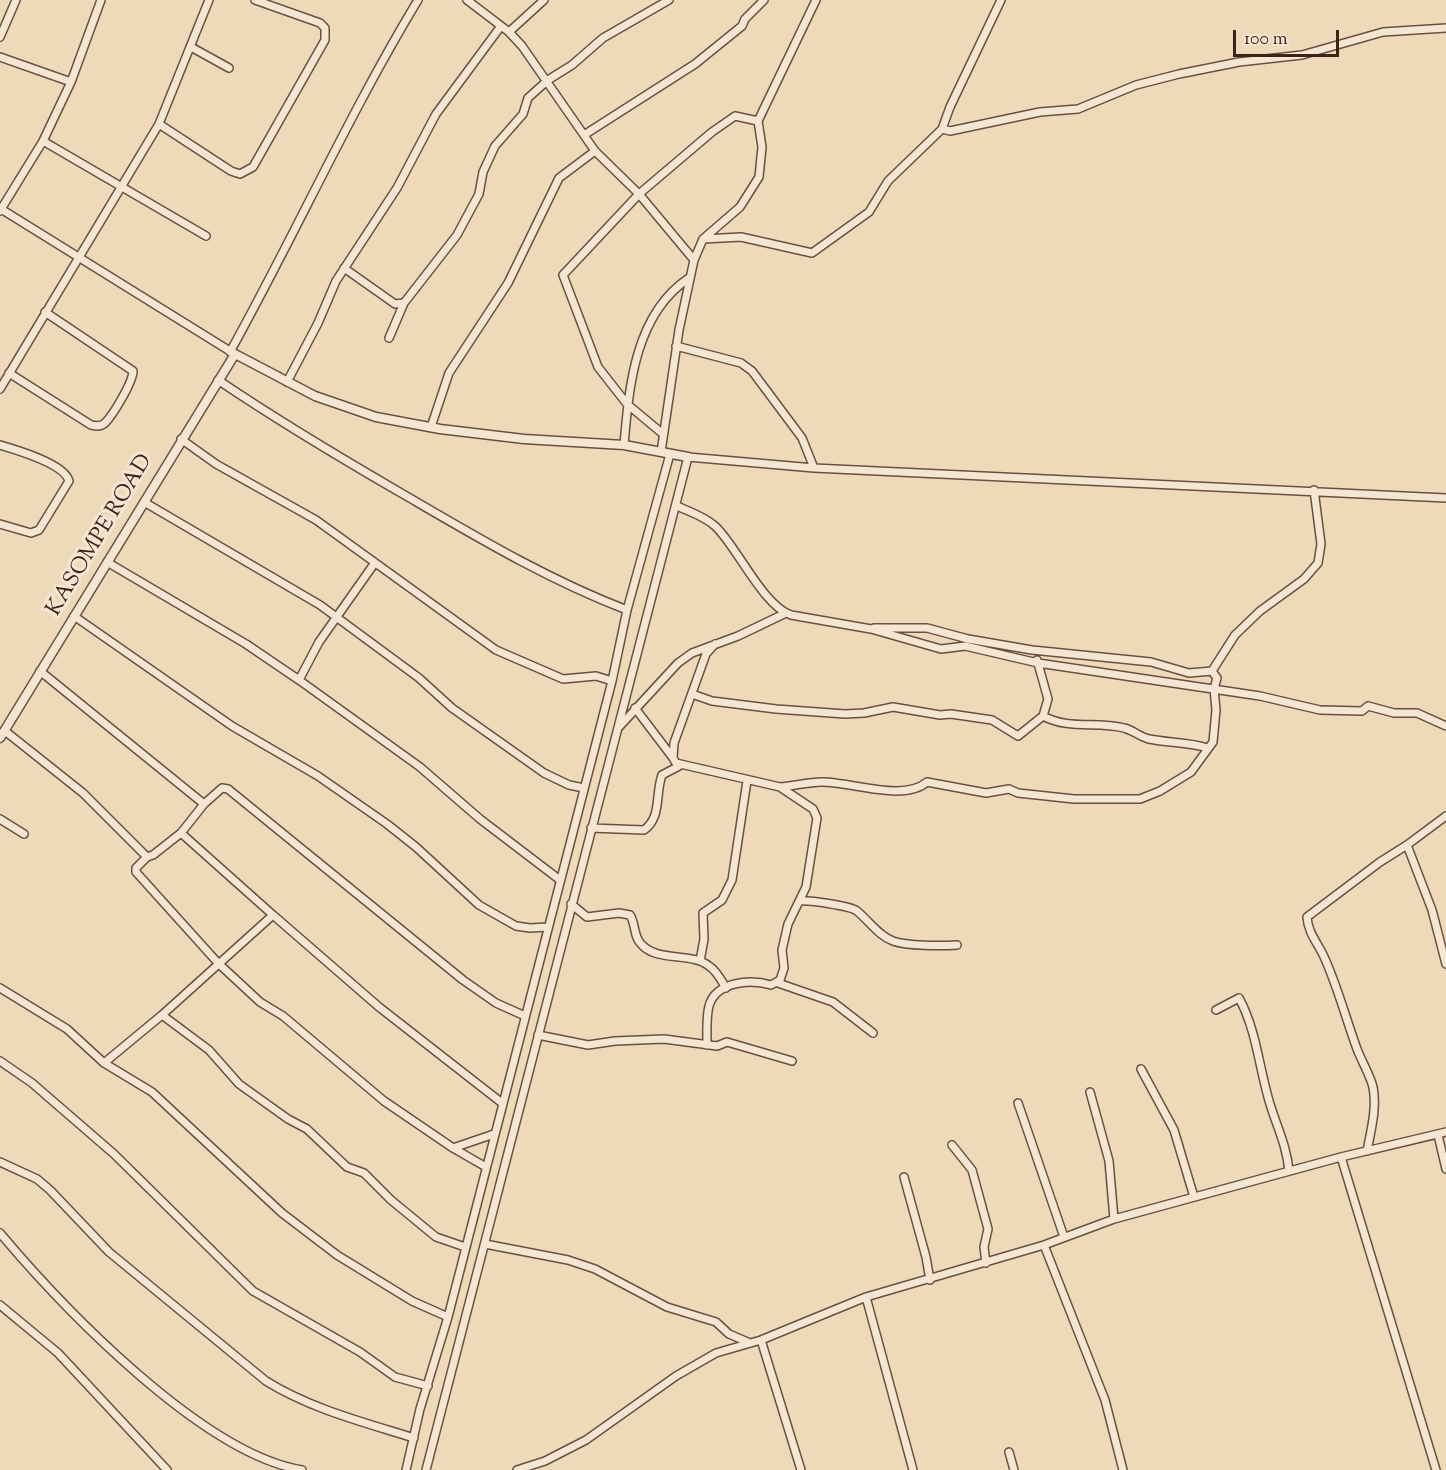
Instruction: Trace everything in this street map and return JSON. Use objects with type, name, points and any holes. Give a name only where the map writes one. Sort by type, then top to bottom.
[{"type":"street","points":[[0,37],[16,0]]},
{"type":"street","points":[[101,0],[71,82],[43,141],[0,210],[232,353],[315,396],[376,417],[431,427],[524,439],[624,445],[688,457],[814,468],[1446,498]]},
{"type":"street","points":[[0,389],[159,124],[209,0]]},
{"type":"street","points":[[159,124],[231,171],[240,174],[253,167],[325,40],[326,34],[320,23],[255,0]]},
{"type":"street","points":[[232,353],[279,265],[368,86],[418,0]]},
{"type":"street","points":[[467,0],[509,32],[548,80],[595,151],[639,194],[694,260]]},
{"type":"street","points":[[509,32],[544,0]]},
{"type":"street","points":[[389,338],[404,303],[457,235],[479,194],[483,172],[495,146],[523,114],[528,98],[603,38],[669,0]]},
{"type":"street","points":[[584,135],[695,64],[742,26],[745,19],[764,0]]},
{"type":"street","points":[[661,452],[676,346],[694,260],[703,239],[740,207],[759,177],[762,147],[759,121],[816,0]]},
{"type":"street","points":[[703,239],[741,237],[812,253],[869,212],[888,181],[942,129],[950,107],[1001,0]]},
{"type":"street","points":[[287,382],[344,268],[397,188],[436,114],[501,26]]},
{"type":"street","points":[[942,129],[950,131],[1040,112],[1078,109],[1136,85],[1179,74],[1239,62],[1302,54],[1383,32],[1446,28]]},
{"type":"street","points":[[191,47],[229,68]]},
{"type":"street","points":[[0,57],[71,82]]},
{"type":"street","points":[[663,434],[627,404],[598,367],[563,275],[639,194],[731,118],[740,116],[759,121]]},
{"type":"street","points":[[43,141],[123,186],[206,237]]},
{"type":"street","points":[[431,427],[449,373],[508,283],[559,178],[595,151]]},
{"type":"street","points":[[344,268],[395,304],[404,303]]},
{"type":"street","points":[[624,445],[627,404],[636,357],[664,301],[676,287],[689,278]]},
{"type":"street","points":[[9,373],[91,425],[98,426],[105,423],[121,399],[133,377],[133,371],[45,312]]},
{"type":"street","points":[[676,346],[741,363],[752,371],[799,432],[814,468]]},
{"type":"street","name":"KASOMPE ROAD","points":[[2,734],[218,380],[232,353]]},
{"type":"street","points":[[218,380],[349,464],[501,552],[561,583],[627,610]]},
{"type":"street","points":[[182,439],[216,464],[316,520],[496,650],[563,679],[596,676],[612,681]]},
{"type":"street","points":[[0,445],[44,461],[65,473],[69,481],[39,530],[31,533],[0,524]]},
{"type":"street","points":[[406,1470],[448,1317],[612,681],[627,610],[670,454]]},
{"type":"street","points":[[426,1470],[688,457]]},
{"type":"street","points":[[872,629],[885,626],[927,628],[968,639],[1032,650],[1151,662],[1188,673],[1212,671],[1219,664],[1224,651],[1236,636],[1260,611],[1304,579],[1318,562],[1321,544],[1314,490]]},
{"type":"street","points":[[144,502],[337,616],[419,678],[452,708],[544,773],[569,785],[584,788]]},
{"type":"street","points":[[677,506],[713,524],[747,571],[786,613]]},
{"type":"street","points":[[107,562],[246,644],[299,680],[420,767],[480,819],[560,879]]},
{"type":"street","points":[[299,680],[319,642],[374,564]]},
{"type":"street","points":[[618,729],[634,708],[678,663],[692,653],[786,613],[872,629],[941,649],[965,646],[1038,663],[1260,696],[1320,710],[1362,711],[1368,706],[1394,713],[1417,713],[1446,726]]},
{"type":"street","points":[[74,616],[232,726],[318,776],[405,837],[479,905],[516,926],[548,927]]},
{"type":"street","points":[[673,758],[674,743],[706,654],[715,644]]},
{"type":"street","points":[[692,694],[712,701],[776,709],[845,714],[893,707],[940,715],[951,714],[992,720],[1018,736],[1043,716],[1048,699],[1032,650]]},
{"type":"street","points":[[40,671],[204,804]]},
{"type":"street","points":[[591,828],[644,831],[656,815],[657,791],[662,775],[679,766],[780,787],[823,782],[894,791],[918,790],[927,782],[986,793],[1009,789],[1018,793],[1074,799],[1140,799],[1160,791],[1191,772],[1213,742],[1216,710],[1214,689],[1217,678],[1212,671]]},
{"type":"street","points":[[634,708],[679,766]]},
{"type":"street","points":[[1043,716],[1054,722],[1071,725],[1126,728],[1147,739],[1187,742],[1208,748]]},
{"type":"street","points":[[2,734],[83,793],[147,858]]},
{"type":"street","points":[[700,961],[704,939],[703,913],[722,900],[732,880],[747,781]]},
{"type":"street","points":[[778,983],[784,968],[782,950],[788,924],[806,887],[817,818],[813,809],[780,787]]},
{"type":"street","points":[[486,1167],[453,1148],[384,1101],[283,1016],[260,1002],[218,963],[136,872],[136,868],[181,833],[204,804],[222,788],[228,789],[463,980],[496,1003],[525,1016]]},
{"type":"street","points":[[1367,1151],[1374,1112],[1372,1087],[1356,1046],[1345,1007],[1331,979],[1325,958],[1312,938],[1307,917],[1446,816]]},
{"type":"street","points":[[0,819],[24,834]]},
{"type":"street","points":[[181,833],[378,1007],[502,1103]]},
{"type":"street","points":[[1407,845],[1432,910],[1446,964]]},
{"type":"street","points":[[800,901],[812,899],[856,910],[885,936],[896,942],[930,946],[957,945]]},
{"type":"street","points":[[571,904],[588,917],[619,913],[630,915],[636,936],[647,949],[700,961],[711,967],[726,988]]},
{"type":"street","points":[[104,1063],[162,1015],[273,915]]},
{"type":"street","points":[[707,1045],[709,1006],[716,994],[746,981],[771,985],[778,983],[833,1002],[873,1033]]},
{"type":"street","points":[[0,988],[67,1029],[104,1063],[152,1092],[282,1213],[337,1255],[412,1301],[448,1317]]},
{"type":"street","points":[[1216,1010],[1239,998],[1246,1011],[1263,1068],[1269,1102],[1287,1152],[1289,1171]]},
{"type":"street","points":[[162,1015],[209,1050],[239,1084],[307,1129],[347,1167],[364,1173],[391,1200],[436,1237],[465,1247]]},
{"type":"street","points":[[538,1035],[588,1045],[615,1041],[664,1039],[717,1046],[727,1042],[792,1061]]},
{"type":"street","points":[[0,1061],[32,1083],[114,1154],[253,1291],[360,1352],[395,1377],[428,1386]]},
{"type":"street","points":[[1141,1069],[1174,1130],[1194,1197]]},
{"type":"street","points":[[1090,1092],[1109,1161],[1114,1220]]},
{"type":"street","points":[[1017,1103],[1064,1237]]},
{"type":"street","points":[[453,1148],[494,1134]]},
{"type":"street","points":[[517,1470],[545,1461],[586,1440],[676,1376],[716,1353],[760,1340],[866,1297],[1044,1245],[1114,1220],[1341,1156],[1442,1134],[1446,1169]]},
{"type":"street","points":[[952,1144],[972,1170],[988,1229],[984,1247],[986,1263]]},
{"type":"street","points":[[1341,1156],[1436,1470]]},
{"type":"street","points":[[0,1162],[37,1179],[109,1252],[266,1381],[292,1397],[314,1406],[414,1438]]},
{"type":"street","points":[[904,1177],[930,1280]]},
{"type":"street","points":[[0,1233],[42,1282],[140,1374],[208,1430],[251,1454],[302,1470]]},
{"type":"street","points":[[485,1244],[568,1260],[586,1266],[667,1307],[716,1322],[729,1334],[750,1343]]},
{"type":"street","points":[[1044,1245],[1105,1400],[1123,1470]]},
{"type":"street","points":[[866,1297],[913,1470]]},
{"type":"street","points":[[0,1305],[58,1353],[167,1470]]},
{"type":"street","points":[[760,1340],[801,1470]]},
{"type":"street","points":[[1009,1452],[1014,1470]]}]
